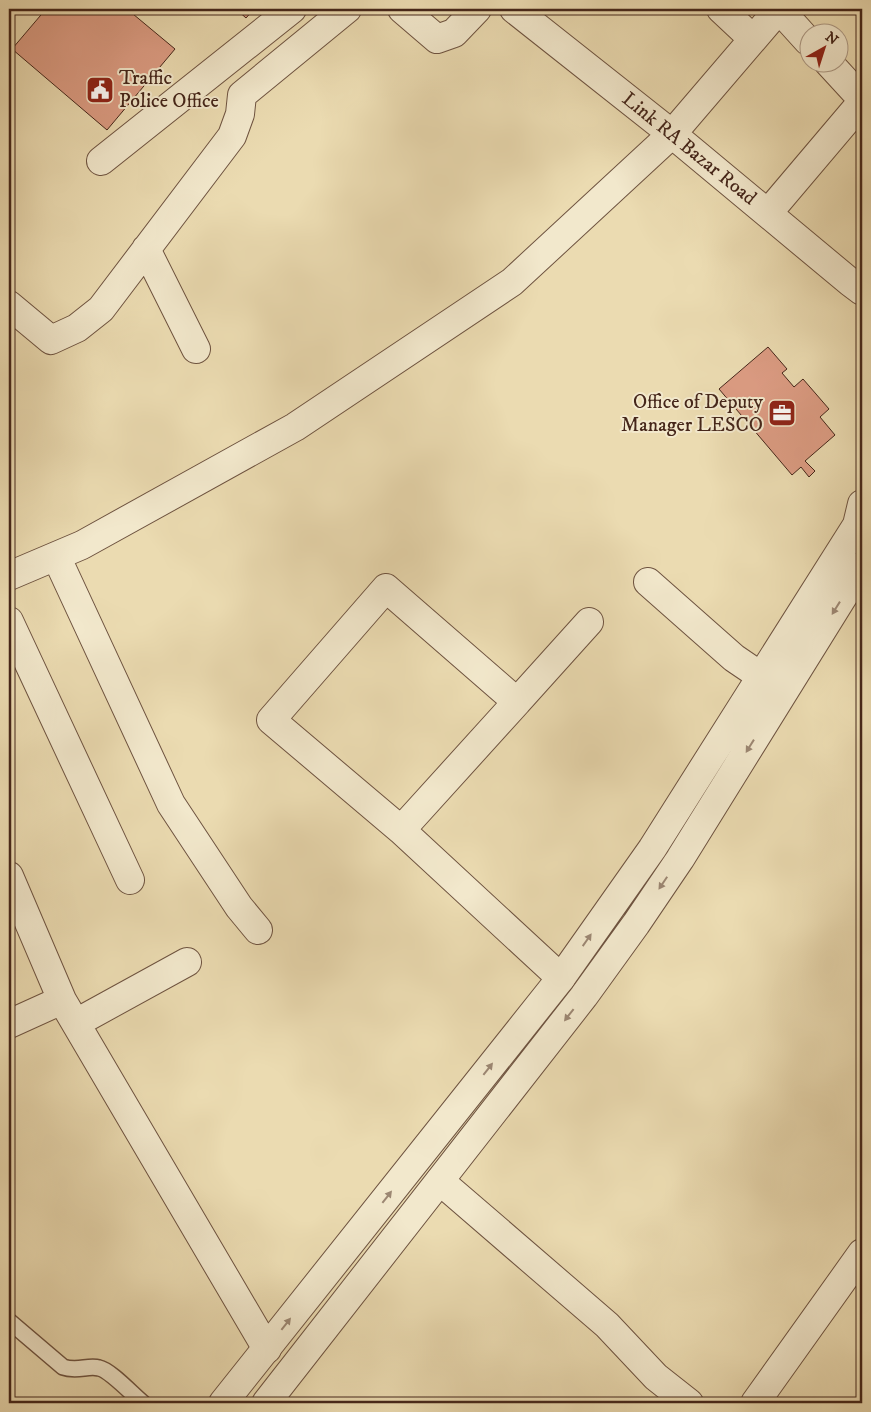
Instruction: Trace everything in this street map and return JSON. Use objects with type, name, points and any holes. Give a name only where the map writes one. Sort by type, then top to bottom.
[{"type":"street","points":[[101,161],[292,9]]},
{"type":"street","points":[[9,305],[51,340],[76,328],[101,309],[232,136],[240,114],[242,95],[347,9]]},
{"type":"street","points":[[402,9],[438,38],[454,33],[477,9]]},
{"type":"street","name":"Link RA Bazar Road","points":[[514,9],[672,134],[862,290]]},
{"type":"street","points":[[721,9],[753,39]]},
{"type":"street","points":[[9,576],[82,545],[295,427],[512,282],[672,134],[779,9],[798,30]]},
{"type":"street","points":[[768,213],[862,100],[837,72]]},
{"type":"street","points":[[146,249],[196,349]]},
{"type":"street","points":[[266,1403],[584,996],[636,924],[685,850],[857,526],[862,504]]},
{"type":"street","points":[[56,556],[171,804],[239,907],[258,930]]},
{"type":"street","points":[[223,1403],[561,978],[652,849],[862,566]]},
{"type":"street","points":[[648,582],[734,658],[774,683]]},
{"type":"street","points":[[517,702],[386,588],[271,720],[401,830],[561,978]]},
{"type":"street","points":[[9,621],[130,880]]},
{"type":"street","points":[[401,830],[589,622]]},
{"type":"street","points":[[9,876],[62,1000],[267,1349]]},
{"type":"street","points":[[76,1023],[187,962]]},
{"type":"street","points":[[9,1024],[62,1000]]},
{"type":"street","points":[[440,1181],[607,1325],[656,1377],[689,1403]]},
{"type":"street","points":[[755,1403],[862,1253]]},
{"type":"lane","points":[[9,1321],[64,1368],[71,1370],[99,1368],[107,1372],[143,1403]]},
{"type":"building","name":"Traffic Police Office","points":[[46,9],[127,9],[175,49],[107,130],[12,49]]},
{"type":"building","points":[[236,9],[254,9],[246,18]]},
{"type":"building","name":"Office of Deputy Manager LESCO","points":[[768,347],[787,369],[782,373],[794,387],[803,379],[829,409],[820,417],[835,435],[805,461],[815,471],[809,477],[801,467],[792,475],[719,389]]},
{"type":"place","name":"Traffic Police Office","points":[[100,90]]},
{"type":"place","name":"Office of Deputy Manager LESCO","points":[[782,413]]}]
